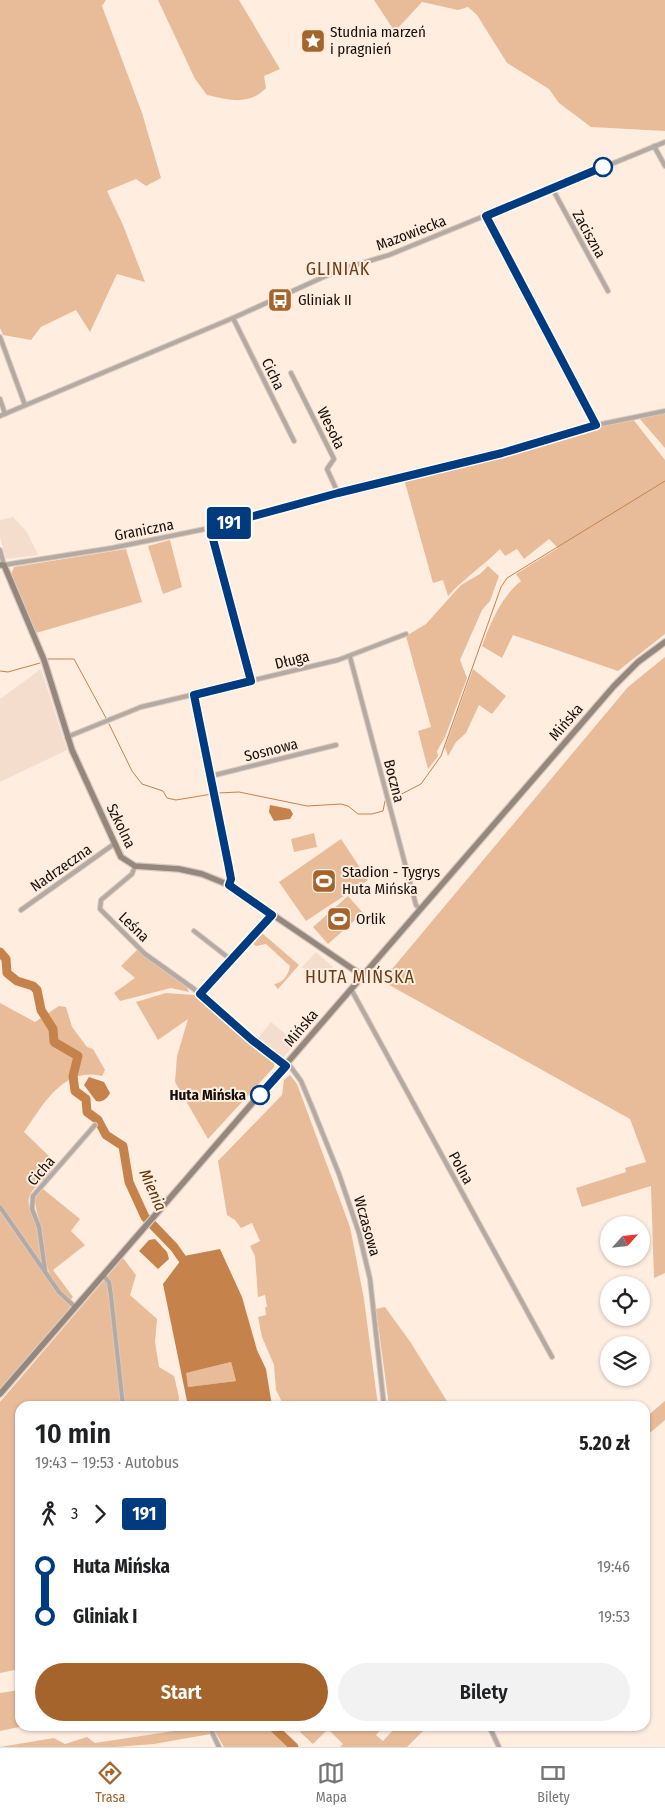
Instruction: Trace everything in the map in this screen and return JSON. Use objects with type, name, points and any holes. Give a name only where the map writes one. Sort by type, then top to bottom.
[{"type":"main road","name":"Szkolna","points":[[2,565],[44,660],[67,737],[121,857],[135,866],[179,869],[202,874],[229,885],[362,976]]},
{"type":"main road","name":"Mińska","points":[[0,1394],[614,686],[647,655],[665,642]]},
{"type":"street","name":"Mazowiecka","points":[[0,416],[233,318],[338,270],[389,255],[665,142]]},
{"type":"street","points":[[654,146],[665,166]]},
{"type":"street","name":"Zaciszna","points":[[552,188],[608,291]]},
{"type":"street","points":[[486,216],[596,425]]},
{"type":"street","name":"Cicha","points":[[233,318],[294,441]]},
{"type":"street","points":[[0,337],[25,405]]},
{"type":"street","name":"Wesoła","points":[[291,373],[334,459],[327,469],[338,493]]},
{"type":"street","points":[[0,399],[5,414]]},
{"type":"street","name":"Graniczna","points":[[2,565],[112,548],[210,528],[338,493],[502,453],[596,425],[665,410]]},
{"type":"street","points":[[210,528],[251,681]]},
{"type":"street","name":"Szkolna","points":[[0,550],[2,565]]},
{"type":"street","name":"Długa","points":[[67,737],[141,707],[350,657],[406,634]]},
{"type":"street","name":"Boczna","points":[[350,657],[405,869],[416,905],[420,910]]},
{"type":"street","points":[[194,695],[231,879],[229,885]]},
{"type":"street","name":"Sosnowa","points":[[211,776],[336,745]]},
{"type":"street","name":"Nadrzeczna","points":[[21,910],[114,844]]},
{"type":"street","name":"Leśna","points":[[135,866],[132,874],[101,900],[100,910],[144,954],[200,994]]},
{"type":"street","points":[[200,994],[272,915]]},
{"type":"street","points":[[194,931],[230,959]]},
{"type":"street","name":"Polna","points":[[351,990],[552,1357]]},
{"type":"street","name":"Wczasowa","points":[[200,994],[252,1040],[294,1070],[301,1081],[339,1174],[360,1233],[370,1278],[383,1401]]},
{"type":"street","name":"Cicha","points":[[45,1270],[39,1228],[32,1205],[33,1196],[96,1125]]},
{"type":"street","points":[[0,1207],[60,1292],[75,1307]]},
{"type":"street","points":[[103,1275],[109,1282],[122,1401]]},
{"type":"street","points":[[212,1731],[220,1747]]},
{"type":"street","points":[[492,1731],[499,1747]]},
{"type":"shaded area","points":[[0,0],[106,0],[102,6],[142,113],[161,178],[146,186],[136,179],[107,191],[123,225],[145,282],[117,274],[90,332],[76,310],[41,327],[31,340],[3,335],[0,328]]},
{"type":"shaded area","points":[[158,0],[239,0],[280,69],[264,76],[266,88],[253,97],[231,100],[207,95],[195,79]]},
{"type":"shaded area","points":[[374,0],[665,0],[665,131],[591,127],[559,103],[549,89],[507,63],[477,15],[468,7],[458,10],[422,2],[398,28],[393,29]]},
{"type":"shaded area","points":[[665,412],[665,448],[639,418]]},
{"type":"shaded area","points":[[632,418],[665,460],[665,634],[618,671],[513,635],[502,658],[482,646],[497,611],[514,587],[521,581],[516,574],[558,548],[549,539],[524,559],[517,549],[505,556],[500,549],[448,596],[443,580],[433,583],[404,479],[505,455]]},
{"type":"shaded area","points":[[13,517],[27,532],[38,555],[6,559],[0,537],[0,520]]},
{"type":"shaded area","points":[[170,540],[182,587],[163,594],[148,546]]},
{"type":"shaded area","points":[[126,549],[142,602],[36,633],[11,574],[14,567]]},
{"type":"shaded area","points":[[488,566],[499,576],[490,601],[482,610],[460,660],[467,678],[445,737],[437,751],[438,756],[428,769],[418,731],[431,727],[406,636],[426,624],[461,585],[480,574]]},
{"type":"shaded area","points":[[665,657],[665,1273],[654,1278],[651,1186],[582,1207],[576,1188],[626,1172],[625,1168],[646,1162],[630,1119],[382,981],[628,687]]},
{"type":"shaded area","points":[[41,669],[67,750],[0,782],[0,699]]},
{"type":"shaded area","points":[[473,669],[506,696],[492,714],[479,705],[466,733],[456,742],[448,756],[445,747]]},
{"type":"shaded area","points":[[270,805],[290,809],[293,814],[290,819],[274,821],[269,812]]},
{"type":"shaded area","points":[[314,833],[317,847],[294,852],[291,839]]},
{"type":"shaded area","name":"Stadion - Tygrys Huta Mińska","points":[[341,839],[368,880],[306,921],[279,882]]},
{"type":"shaded area","name":"Orlik","points":[[348,896],[363,913],[328,944],[313,927]]},
{"type":"shaded area","points":[[262,933],[299,965],[278,989],[274,984],[285,978],[290,966],[266,944],[256,946],[253,944]]},
{"type":"shaded area","points":[[138,949],[186,985],[189,992],[171,988],[120,1001],[114,993],[135,978],[121,966]]},
{"type":"shaded area","points":[[316,952],[333,967],[320,982],[302,967]]},
{"type":"shaded area","points":[[166,993],[194,995],[274,1063],[274,1067],[208,1139],[175,1082],[177,1056],[188,1019],[158,1040],[136,1002]]},
{"type":"shaded area","points":[[0,1003],[35,1022],[59,1006],[66,1007],[72,1027],[87,1047],[93,1049],[105,1070],[102,1076],[88,1074],[65,1082],[47,1100],[24,1132],[54,1161],[50,1172],[30,1195],[29,1204],[37,1229],[46,1272],[55,1289],[73,1307],[0,1390]]},
{"type":"shaded area","points":[[271,1022],[296,1043],[282,1059],[258,1038]]},
{"type":"shaded area","points":[[290,1075],[297,1084],[350,1227],[364,1299],[377,1401],[282,1401],[276,1390],[274,1365],[262,1337],[258,1317],[266,1315],[265,1295],[258,1297],[255,1256],[250,1246],[260,1241],[252,1223],[241,1228],[235,1220],[227,1215],[218,1161],[282,1095],[284,1080]]},
{"type":"shaded area","points":[[89,1077],[104,1082],[110,1093],[108,1097],[104,1100],[96,1101],[84,1085]]},
{"type":"shaded area","points":[[43,1189],[80,1219],[71,1231],[85,1245],[53,1270],[73,1297],[70,1300],[55,1285],[48,1268],[35,1202],[35,1198]]},
{"type":"shaded area","points":[[155,1239],[167,1252],[169,1259],[158,1269],[139,1251],[149,1240]]},
{"type":"shaded area","points":[[220,1249],[242,1297],[257,1350],[266,1369],[271,1401],[187,1401],[163,1284],[184,1256]],"holes":[[[231,1362],[236,1381],[188,1387],[186,1373]]]},
{"type":"shaded area","points":[[123,1258],[136,1275],[130,1295],[157,1319],[155,1342],[159,1367],[174,1376],[179,1401],[15,1401],[15,1670],[0,1673],[0,1402]]},
{"type":"shaded area","points":[[385,1307],[411,1343],[447,1401],[388,1401],[376,1309]]},
{"type":"shaded area","points":[[231,1362],[236,1381],[188,1387],[185,1373]]},
{"type":"shaded area","points":[[665,1401],[665,1420],[650,1433],[650,1414]]},
{"type":"shaded area","points":[[15,1691],[15,1728],[0,1731],[0,1693]]},
{"type":"shaded area","points":[[174,1731],[273,1731],[289,1747],[224,1747],[216,1733],[154,1744],[115,1747],[0,1747],[54,1738],[65,1744],[87,1737],[95,1743]]},
{"type":"shaded area","points":[[301,1731],[326,1731],[313,1744]]},
{"type":"shaded area","points":[[330,1731],[380,1731],[376,1735],[383,1741],[392,1731],[423,1731],[407,1747],[340,1747],[343,1744]]},
{"type":"waterway","points":[[392,799],[421,784],[441,756],[501,587],[507,578],[665,481]]},
{"type":"waterway","points":[[48,659],[74,659],[106,718]]},
{"type":"waterway","points":[[0,671],[8,672],[40,663]]},
{"type":"waterway","points":[[109,724],[132,771],[142,784],[163,791],[167,798],[176,800],[212,794]]},
{"type":"waterway","points":[[218,793],[239,792],[307,806],[341,804],[348,806],[358,814],[372,814],[383,811],[385,801]]},
{"type":"waterway","name":"Mienia","points":[[0,952],[6,959],[7,973],[17,981],[33,986],[37,990],[41,1010],[53,1029],[54,1042],[78,1056],[73,1076],[75,1091],[86,1099],[87,1112],[98,1120],[106,1135],[123,1146],[129,1182],[145,1217],[174,1247],[188,1267]]},
{"type":"waterway","points":[[277,1731],[294,1747]]},
{"type":"bus line","name":"191","points":[[260,1095],[286,1066],[252,1040],[200,994],[272,915],[229,885],[231,879],[194,695],[251,681],[210,528],[338,493],[502,453],[596,425],[486,216],[603,167]]},
{"type":"place","name":"Studnia marzeń i pragnień","points":[[313,41]]},
{"type":"place","name":"Gliniak II","points":[[280,300]]},
{"type":"place","name":"Stadion - Tygrys Huta Mińska","points":[[324,881]]},
{"type":"place","name":"Orlik","points":[[339,919]]},
{"type":"place","name":"Huta Mińska","points":[[260,1095]]},
{"type":"district","name":"GLINIAK","points":[[338,269]]},
{"type":"district","name":"HUTA MIŃSKA","points":[[360,977]]}]
